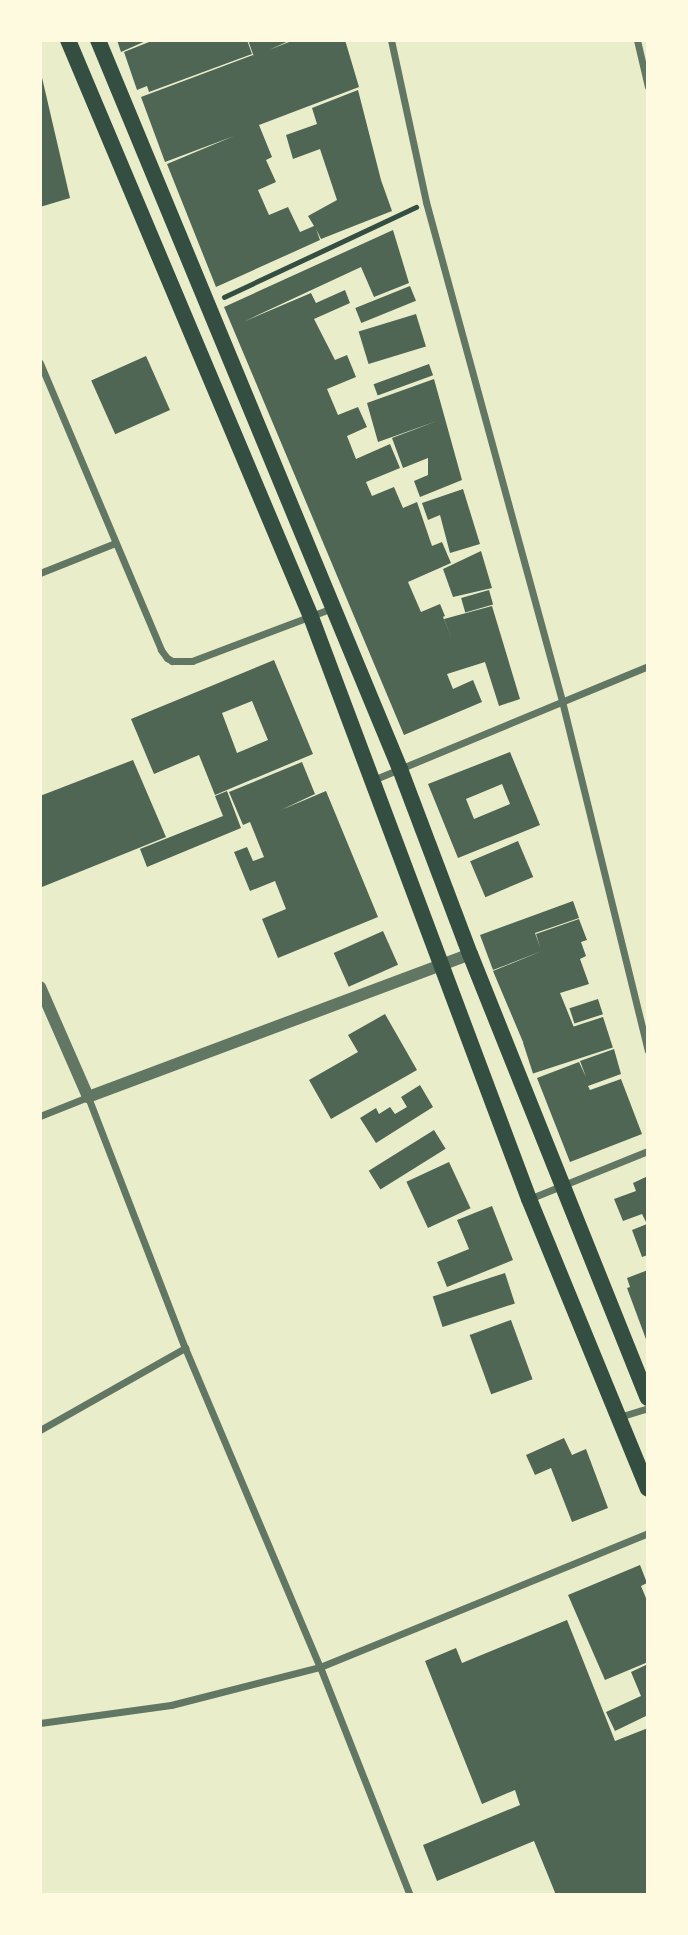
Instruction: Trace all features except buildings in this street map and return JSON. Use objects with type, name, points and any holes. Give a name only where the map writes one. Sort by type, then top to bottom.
[{"type":"main road","points":[[68,40],[311,617],[439,967],[529,1199],[648,1489]]},
{"type":"main road","points":[[98,40],[400,768],[470,954],[648,1398]]},
{"type":"street","points":[[391,40],[426,202],[562,701],[648,1051]]},
{"type":"street","points":[[637,40],[648,86]]},
{"type":"street","points":[[40,363],[161,650],[172,661],[192,661],[332,608]]},
{"type":"street","points":[[40,573],[115,543]]},
{"type":"street","points":[[371,781],[648,667]]},
{"type":"street","points":[[40,1116],[470,954]]},
{"type":"street","points":[[40,987],[88,1097],[185,1348],[320,1667],[410,1895]]},
{"type":"street","points":[[529,1199],[648,1151]]},
{"type":"street","points":[[40,1430],[185,1348]]},
{"type":"street","points":[[619,1417],[648,1408]]},
{"type":"street","points":[[40,1723],[171,1704],[320,1667],[648,1533]]},
{"type":"path","points":[[208,305],[426,202]]}]
